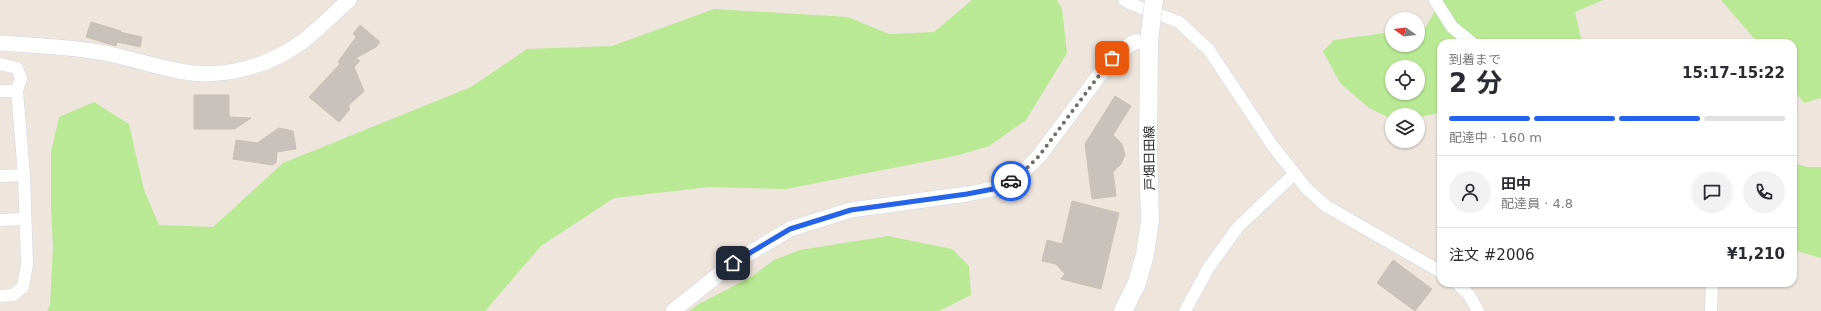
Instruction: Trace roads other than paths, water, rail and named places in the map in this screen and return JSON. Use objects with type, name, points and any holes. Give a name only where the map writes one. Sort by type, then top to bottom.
[{"type":"main road","name":"戸畑日田線","points":[[1123,311],[1137,283],[1145,254],[1150,220],[1148,153],[1149,41],[1154,0]]},
{"type":"street","points":[[0,42],[83,50],[115,55],[179,71],[207,74],[237,71],[262,64],[300,44],[349,0]]},
{"type":"street","points":[[1124,0],[1179,22],[1209,50],[1272,145],[1306,188],[1326,206],[1437,270]]},
{"type":"street","points":[[1435,0],[1452,26],[1467,39]]},
{"type":"street","points":[[673,311],[733,263],[790,229],[851,210],[967,194],[993,189],[1010,181],[1025,170],[1039,156],[1112,58],[1134,42],[1149,41]]},
{"type":"street","points":[[0,64],[17,68],[21,78],[17,91],[24,175],[24,219],[27,264],[23,287],[13,295],[0,296]]},
{"type":"street","points":[[0,91],[17,91]]},
{"type":"street","points":[[1185,311],[1209,267],[1238,227],[1294,174]]},
{"type":"street","points":[[0,176],[24,175]]},
{"type":"street","points":[[0,220],[24,219]]},
{"type":"street","points":[[1461,287],[1469,295],[1478,311]]},
{"type":"street","points":[[1711,311],[1712,287]]}]
